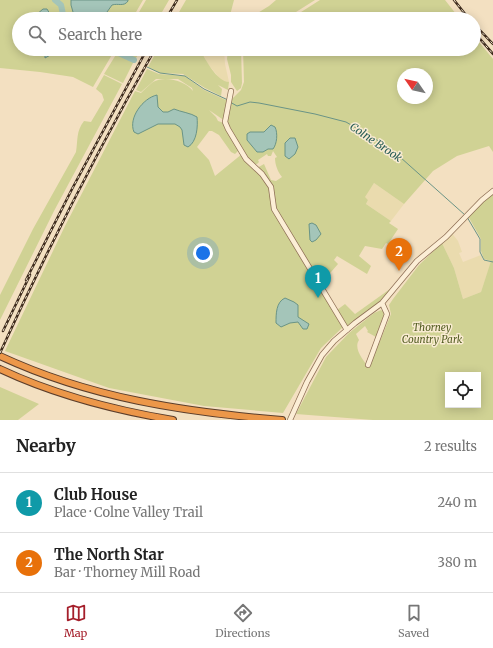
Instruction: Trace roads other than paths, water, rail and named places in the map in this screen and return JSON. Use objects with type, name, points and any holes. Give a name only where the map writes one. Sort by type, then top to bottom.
[{"type":"highway","points":[[2,357],[69,383],[140,402],[218,415],[282,420]]},
{"type":"highway","points":[[0,369],[15,376],[94,403],[173,420]]},
{"type":"street","points":[[231,91],[225,122],[228,129],[246,159],[262,174],[271,188],[274,209],[346,329]]},
{"type":"street","points":[[290,420],[307,382],[322,355],[334,341],[346,329],[382,303],[417,261],[446,237],[466,215],[493,191]]},
{"type":"street","points":[[368,365],[387,314],[382,303]]},
{"type":"water","points":[[71,0],[128,0],[123,4],[112,5],[107,12],[73,12]]},
{"type":"water","points":[[43,9],[47,9],[49,12],[40,12]]},
{"type":"water","points":[[157,95],[158,107],[163,112],[168,112],[174,109],[197,117],[195,138],[188,147],[184,145],[182,130],[175,124],[158,124],[138,134],[134,132],[133,121],[138,109],[147,100]]},
{"type":"water","points":[[271,125],[275,127],[277,132],[273,149],[257,152],[247,140],[247,134],[250,132],[264,132]]},
{"type":"water","points":[[290,138],[295,138],[298,147],[295,154],[289,159],[285,156],[285,143]]},
{"type":"water","points":[[312,223],[316,225],[321,234],[312,242],[310,240],[309,224]]},
{"type":"water","points":[[285,298],[298,305],[298,317],[309,324],[307,329],[303,329],[298,322],[290,323],[281,327],[276,323],[276,312],[278,305]]},
{"type":"waterway","name":"Colne Brook","points":[[55,0],[61,5],[62,12]]},
{"type":"waterway","name":"Colne Brook","points":[[125,56],[134,60]]},
{"type":"waterway","name":"Colne Brook","points":[[147,67],[160,73],[185,76],[204,89],[228,100]]},
{"type":"waterway","name":"Colne Brook","points":[[230,102],[237,106],[250,102],[259,103],[315,114],[346,122],[377,140],[400,157],[465,215]]},
{"type":"waterway","name":"Colne Brook","points":[[467,217],[480,239],[480,252],[484,260],[493,262]]},
{"type":"railway","points":[[170,12],[177,0]]},
{"type":"railway","points":[[454,0],[463,12]]},
{"type":"railway","points":[[481,31],[493,44]]},
{"type":"railway","points":[[481,40],[493,54]]},
{"type":"railway","points":[[26,280],[72,189],[143,56]]},
{"type":"railway","points":[[0,353],[74,200],[151,56]]},
{"type":"railway","points":[[3,331],[30,275]]},
{"type":"place","name":"The North Star","points":[[399,271]]},
{"type":"place","name":"Club House","points":[[318,298]]},
{"type":"park label","name":"Thorney Country Park","points":[[432,332]]}]
